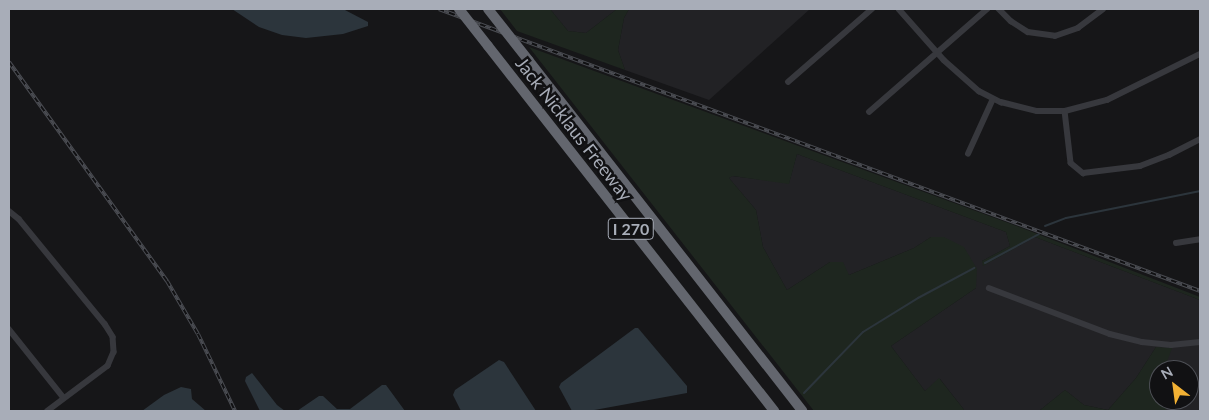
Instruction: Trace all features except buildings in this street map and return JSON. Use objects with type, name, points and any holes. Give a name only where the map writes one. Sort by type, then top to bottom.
[{"type":"highway","name":"Jack Nicklaus Freeway","points":[[459,9],[774,411]]},
{"type":"highway","name":"Jack Nicklaus Freeway","points":[[488,9],[802,411]]},
{"type":"street","points":[[788,82],[872,9]]},
{"type":"street","points":[[899,9],[937,52],[968,83],[993,99],[1037,111],[1065,111],[1107,100],[1200,54]]},
{"type":"street","points":[[869,112],[987,9]]},
{"type":"street","points":[[999,9],[1023,29],[1036,34],[1055,36],[1078,28],[1103,9]]},
{"type":"street","points":[[968,154],[993,99]]},
{"type":"street","points":[[1065,111],[1071,163],[1083,173],[1140,166],[1169,155],[1200,139]]},
{"type":"street","points":[[9,211],[19,219],[105,324],[113,337],[114,352],[108,366],[48,411]]},
{"type":"street","points":[[1176,243],[1200,239]]},
{"type":"street","points":[[989,288],[1110,334],[1142,342],[1171,345],[1200,342]]},
{"type":"street","points":[[9,329],[64,398]]},
{"type":"street","points":[[9,343],[15,337]]},
{"type":"shaded area","points":[[232,9],[343,9],[368,22],[368,26],[343,34],[306,38],[282,35],[259,27]]},
{"type":"shaded area","points":[[500,9],[550,9],[568,31],[586,33],[617,9],[629,9],[624,18],[618,50],[625,70],[517,31]]},
{"type":"shaded area","points":[[550,9],[617,9],[586,33],[568,31]]},
{"type":"shaded area","points":[[629,9],[810,9],[709,100],[625,70],[618,50],[624,18]]},
{"type":"shaded area","points":[[529,47],[1022,228],[1200,297],[1200,300],[1035,237],[983,266],[982,261],[1010,246],[1006,232],[797,154],[789,184],[733,176],[729,178],[756,210],[763,247],[787,290],[830,262],[843,262],[849,275],[914,248],[931,237],[944,237],[964,247],[977,269],[976,288],[891,346],[925,391],[939,378],[965,411],[814,411]]},
{"type":"shaded area","points":[[797,154],[1006,232],[1010,246],[982,261],[984,265],[1035,237],[1200,300],[1200,411],[1166,411],[1199,410],[1199,360],[1161,360],[1156,347],[1136,378],[1108,410],[1084,405],[1065,390],[1039,411],[965,411],[940,379],[925,391],[891,346],[976,288],[976,280],[931,237],[914,248],[849,275],[830,262],[787,290],[763,247],[756,210],[729,178],[732,176],[789,183]]},
{"type":"shaded area","points":[[635,328],[638,328],[687,386],[687,393],[589,411],[572,411],[559,387],[561,383]]},
{"type":"shaded area","points":[[1156,347],[1172,348],[1168,360],[1149,360],[1149,410],[1166,411],[1039,411],[1065,390],[1084,405],[1108,410],[1136,378]]},
{"type":"shaded area","points":[[499,360],[504,362],[536,411],[461,411],[453,395],[455,390]]},
{"type":"shaded area","points":[[252,373],[277,405],[285,411],[260,411],[245,381],[246,377]]},
{"type":"shaded area","points":[[382,385],[386,385],[405,411],[297,411],[319,396],[323,396],[337,409],[350,409]]},
{"type":"shaded area","points":[[181,387],[191,389],[192,399],[206,411],[142,411],[164,395]]},
{"type":"waterway","points":[[1045,226],[1066,218],[1200,191]]},
{"type":"waterway","points":[[985,263],[1039,234]]},
{"type":"waterway","points":[[804,393],[863,332],[918,298],[974,268]]},
{"type":"railway","points":[[439,9],[1200,291]]},
{"type":"railway","points":[[9,62],[167,281],[198,334],[235,411]]}]
